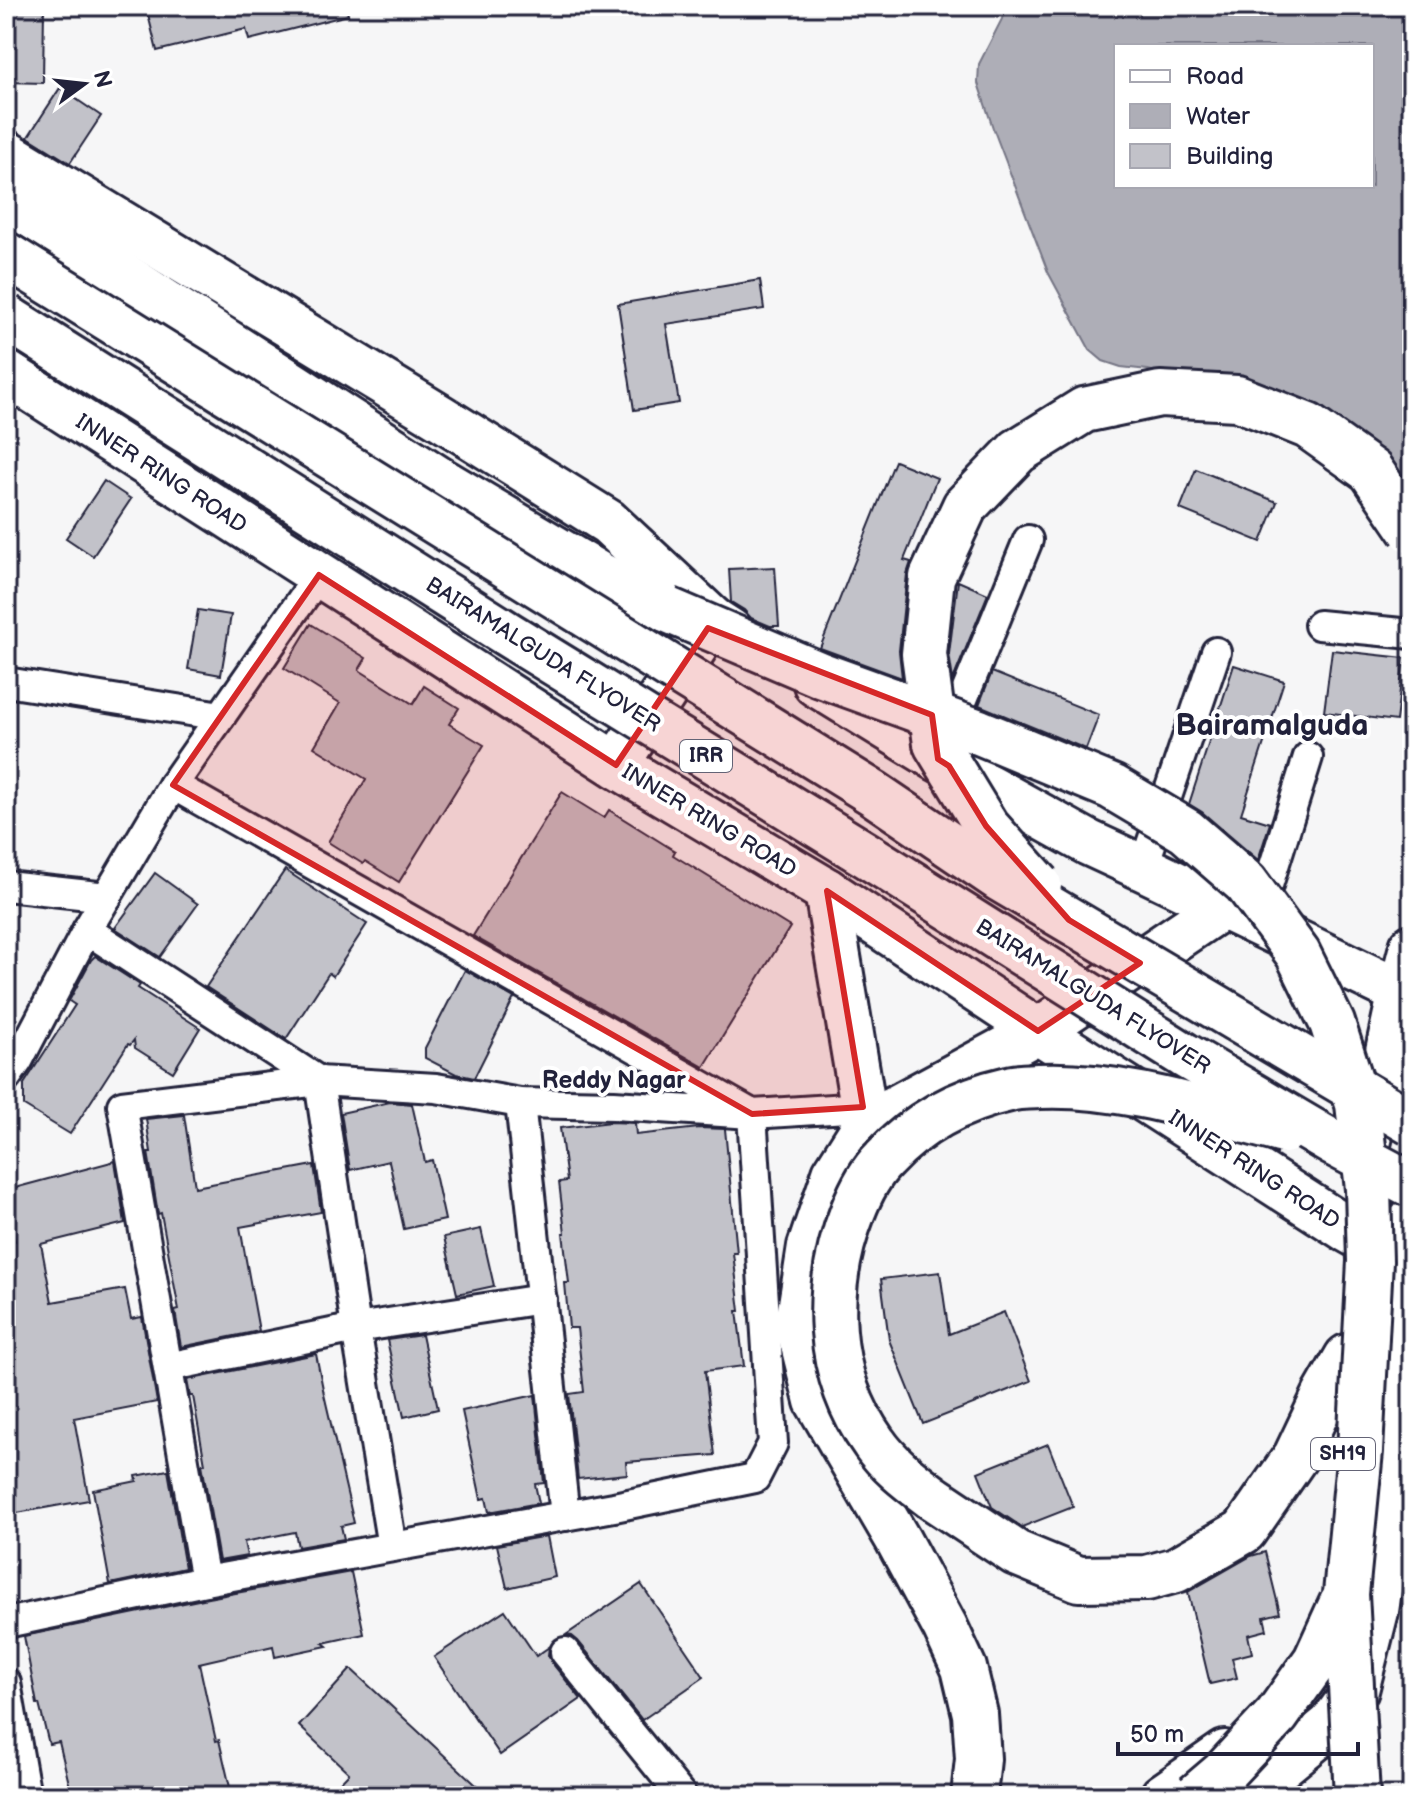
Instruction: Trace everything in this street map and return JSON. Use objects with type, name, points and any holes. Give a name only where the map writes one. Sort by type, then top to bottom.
[{"type":"main road","points":[[6,153],[608,522],[713,620],[938,759],[1089,843],[1400,992]]},
{"type":"main road","points":[[6,199],[437,478],[598,574],[668,610],[821,675],[979,732],[1112,787],[1186,831],[1246,883],[1298,954],[1332,1023],[1358,1104],[1368,1189],[1370,1261],[1360,1451],[1346,1594],[1357,1796]]},
{"type":"main road","name":"IRR","points":[[6,255],[834,769],[1000,879],[1412,1123]]},
{"type":"main road","name":"BAIRAMALGUDA FLYOVER","points":[[6,317],[509,635],[1184,1055],[1333,1143],[1412,1185]]},
{"type":"main road","name":"INNER RING ROAD","points":[[6,373],[616,765],[827,891],[1038,1031],[1348,1230],[1409,1265]]},
{"type":"main road","points":[[1069,920],[986,826],[936,744],[924,654],[932,577],[965,506],[1018,451],[1084,410],[1160,394],[1237,398],[1308,426],[1371,471],[1412,531]]},
{"type":"main road","points":[[616,765],[713,620]]},
{"type":"main road","points":[[827,891],[864,1116],[835,1173],[810,1247],[798,1324],[817,1401],[898,1540],[964,1668],[975,1714],[978,1759],[974,1796]]},
{"type":"main road","points":[[864,1116],[1038,1031],[1240,914]]},
{"type":"main road","name":"SH19","points":[[1163,1796],[1228,1751],[1267,1716],[1303,1671],[1321,1633],[1330,1592],[1347,1406],[1348,1230],[1412,947]]},
{"type":"main road","points":[[1333,1143],[1122,1092],[1061,1085],[1012,1088],[976,1098],[939,1114],[907,1137],[881,1161],[860,1195],[846,1229],[837,1264],[832,1302],[834,1341],[841,1377],[856,1413],[874,1444],[901,1474],[1016,1553],[1079,1579],[1147,1578],[1176,1570],[1244,1531],[1296,1456],[1347,1357]]},
{"type":"main road","name":"SH19","points":[[1241,1796],[1331,1725],[1356,1690],[1376,1611],[1409,1411],[1412,1220]]},
{"type":"main road","points":[[1196,1796],[1223,1773],[1277,1715],[1316,1660],[1346,1594]]},
{"type":"street","points":[[938,759],[1028,540]]},
{"type":"street","points":[[6,1078],[87,930],[173,785],[319,575]]},
{"type":"street","points":[[1319,625],[1412,634]]},
{"type":"street","points":[[1143,868],[1216,652]]},
{"type":"street","points":[[6,682],[221,716]]},
{"type":"street","points":[[1240,914],[1308,757]]},
{"type":"street","points":[[173,785],[752,1114]]},
{"type":"street","points":[[6,886],[107,897]]},
{"type":"street","points":[[87,930],[319,1081],[392,1547]]},
{"type":"street","points":[[205,1581],[122,1105],[319,1081],[436,1088],[520,1103],[864,1116]]},
{"type":"street","points":[[520,1103],[565,1516]]},
{"type":"street","points":[[6,1623],[205,1581],[755,1478],[773,1443],[752,1114]]},
{"type":"street","points":[[168,1367],[356,1328],[542,1299]]},
{"type":"street","points":[[565,1652],[682,1796]]},
{"type":"street","points":[[6,1683],[26,1796]]},
{"type":"highlighted area","points":[[319,575],[616,765],[708,628],[932,715],[938,759],[949,766],[986,826],[1069,920],[1140,963],[1038,1031],[827,891],[863,1107],[752,1114],[173,785]]},
{"type":"water","points":[[1005,6],[1412,6],[1412,493],[1159,373],[1103,361],[1090,350],[1048,272],[978,83],[979,64],[1002,19]]},
{"type":"building","points":[[6,6],[44,6],[43,83],[6,82]]},
{"type":"building","points":[[146,6],[346,6],[348,15],[249,40],[246,29],[157,51]]},
{"type":"building","points":[[60,88],[101,116],[70,163],[28,137]]},
{"type":"building","points":[[760,280],[764,309],[666,324],[679,403],[634,410],[618,304]]},
{"type":"building","points":[[895,461],[937,478],[904,560],[911,562],[899,651],[902,678],[820,648]]},
{"type":"building","points":[[1196,469],[1277,502],[1261,542],[1180,509]]},
{"type":"building","points":[[104,481],[131,499],[93,556],[66,538]]},
{"type":"building","points":[[775,567],[779,626],[770,626],[751,618],[731,602],[729,569]]},
{"type":"building","points":[[958,581],[988,594],[953,680],[949,654]]},
{"type":"building","points":[[198,610],[231,615],[221,675],[188,669]]},
{"type":"building","points":[[311,624],[366,658],[359,670],[413,704],[424,686],[459,708],[449,724],[484,745],[399,882],[328,842],[366,779],[314,747],[340,703],[284,668]]},
{"type":"building","points":[[1332,650],[1404,658],[1396,721],[1324,712]]},
{"type":"building","points":[[1234,665],[1284,681],[1241,814],[1270,823],[1258,860],[1189,804]]},
{"type":"building","points":[[992,672],[1099,715],[1086,749],[979,705]]},
{"type":"building","points":[[562,792],[604,818],[609,810],[675,851],[673,855],[790,927],[704,1067],[473,936]]},
{"type":"building","points":[[285,870],[367,924],[333,976],[329,973],[286,1039],[206,987]]},
{"type":"building","points":[[155,873],[198,904],[160,957],[115,928]]},
{"type":"building","points":[[95,956],[200,1028],[173,1072],[135,1048],[134,1040],[128,1044],[70,1134],[24,1106],[24,1084],[75,1005],[69,1001]]},
{"type":"building","points":[[465,970],[514,998],[474,1078],[456,1074],[425,1058],[425,1048]]},
{"type":"building","points":[[390,1102],[412,1104],[425,1162],[432,1160],[445,1220],[404,1229],[389,1161],[350,1170],[341,1113]]},
{"type":"building","points":[[184,1115],[195,1187],[314,1165],[321,1212],[240,1227],[259,1331],[181,1347],[175,1311],[179,1310],[161,1213],[158,1214],[146,1119]]},
{"type":"building","points":[[611,1122],[635,1123],[636,1135],[699,1128],[725,1129],[737,1253],[733,1253],[740,1311],[737,1311],[744,1366],[705,1371],[715,1455],[626,1462],[627,1474],[578,1479],[569,1394],[584,1392],[577,1328],[569,1328],[565,1283],[569,1283],[559,1182],[567,1181],[560,1128]]},
{"type":"building","points":[[115,1161],[125,1223],[41,1244],[52,1302],[125,1289],[131,1319],[142,1317],[157,1402],[74,1418],[89,1500],[11,1514],[6,1489],[6,1242],[15,1241],[10,1220],[14,1219],[7,1190]]},
{"type":"building","points":[[481,1229],[494,1286],[457,1294],[444,1237]]},
{"type":"building","points":[[940,1272],[949,1334],[1004,1312],[1031,1381],[923,1424],[889,1340],[881,1279]]},
{"type":"building","points":[[422,1335],[438,1409],[404,1417],[387,1340]]},
{"type":"building","points":[[316,1354],[354,1523],[341,1526],[344,1539],[298,1547],[295,1532],[244,1542],[247,1556],[219,1561],[193,1396],[190,1396],[187,1380]]},
{"type":"building","points":[[535,1395],[544,1483],[535,1484],[539,1503],[489,1512],[486,1498],[481,1499],[462,1411]]},
{"type":"building","points":[[1048,1444],[1073,1507],[1022,1527],[992,1507],[978,1472]]},
{"type":"building","points":[[168,1470],[185,1568],[110,1584],[93,1490],[137,1481],[136,1476]]},
{"type":"building","points":[[547,1536],[555,1577],[507,1588],[497,1545]]},
{"type":"building","points":[[1265,1552],[1280,1613],[1264,1617],[1267,1630],[1248,1635],[1252,1653],[1232,1658],[1237,1678],[1210,1684],[1188,1592],[1251,1556]]},
{"type":"building","points":[[351,1572],[364,1634],[275,1657],[273,1646],[199,1663],[232,1796],[72,1796],[59,1742],[49,1744],[37,1704],[24,1636]]},
{"type":"building","points":[[641,1584],[704,1677],[642,1720],[578,1641],[566,1635]]},
{"type":"building","points":[[505,1610],[536,1656],[549,1647],[548,1655],[552,1663],[581,1699],[500,1755],[434,1657]]},
{"type":"building","points":[[351,1669],[488,1796],[327,1796],[349,1773],[299,1726]]},
{"type":"district","name":"Bairamalguda","points":[[1272,726]]},
{"type":"district","name":"Reddy Nagar","points":[[614,1080]]}]
